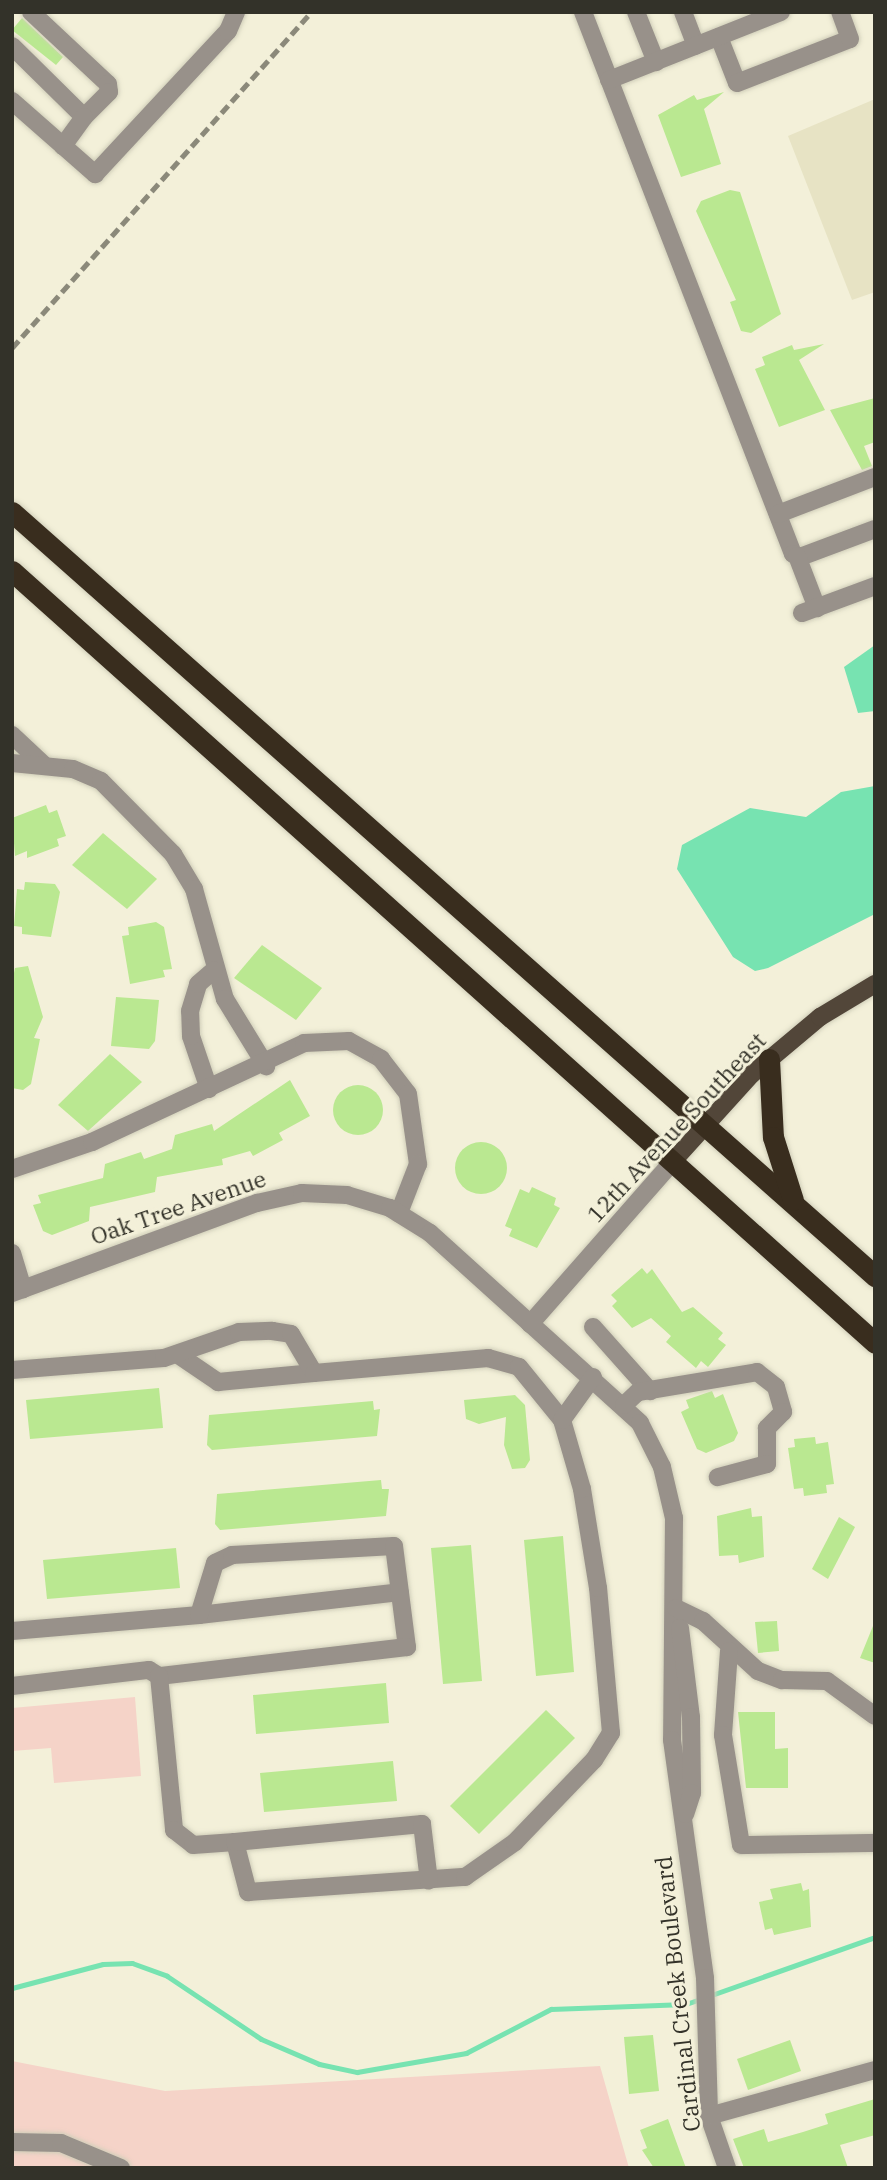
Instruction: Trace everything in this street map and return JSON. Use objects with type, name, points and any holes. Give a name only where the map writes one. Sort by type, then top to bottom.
[{"type":"highway","points":[[12,512],[875,1276]]},
{"type":"highway","points":[[12,571],[674,1160],[875,1343]]},
{"type":"highway","points":[[768,1059],[772,1137],[794,1204]]},
{"type":"main road","name":"12th Avenue Southeast","points":[[674,1160],[768,1059],[875,984]]},
{"type":"street","points":[[31,12],[108,84],[109,92],[83,117],[63,146]]},
{"type":"street","points":[[12,101],[94,174],[228,31],[236,12]]},
{"type":"street","points":[[583,12],[778,514],[797,556],[810,611],[875,586]]},
{"type":"street","points":[[636,12],[656,62]]},
{"type":"street","points":[[683,12],[696,46]]},
{"type":"street","points":[[609,80],[781,12]]},
{"type":"street","points":[[719,37],[737,83],[850,39],[840,12]]},
{"type":"street","points":[[12,46],[83,117]]},
{"type":"street","points":[[778,514],[875,477]]},
{"type":"street","points":[[797,556],[875,529]]},
{"type":"street","points":[[12,735],[44,765]]},
{"type":"street","points":[[12,763],[44,765],[101,781],[173,853],[194,889],[214,970],[266,1066]]},
{"type":"street","points":[[209,1089],[191,1036],[190,1011],[198,984],[214,970]]},
{"type":"street","points":[[12,1169],[266,1066],[304,1043],[349,1041],[381,1059],[408,1094],[418,1129],[418,1164],[399,1213]]},
{"type":"street","name":"12th Avenue Southeast","points":[[530,1324],[674,1160]]},
{"type":"street","name":"Oak Tree Avenue","points":[[18,1291],[283,1196],[346,1195],[399,1213],[530,1324]]},
{"type":"street","points":[[12,1253],[18,1291]]},
{"type":"street","name":"Cardinal Creek Boulevard","points":[[530,1324],[624,1405],[649,1437],[668,1486],[677,1608],[669,1675],[677,1790],[685,1814],[702,1961],[709,2116],[727,2168]]},
{"type":"street","points":[[593,1328],[650,1391]]},
{"type":"street","points":[[12,1370],[177,1354],[239,1332],[272,1331],[291,1334],[314,1373]]},
{"type":"street","points":[[177,1354],[218,1382],[488,1358],[519,1367],[562,1420],[582,1489],[598,1588],[611,1733],[594,1760],[515,1842],[465,1877],[248,1892],[234,1842]]},
{"type":"street","points":[[624,1405],[638,1392],[745,1370],[776,1387],[783,1412],[767,1427],[767,1464],[718,1477]]},
{"type":"street","points":[[562,1420],[593,1377]]},
{"type":"street","points":[[12,1686],[149,1670],[159,1676],[407,1647],[394,1546],[232,1555],[215,1563],[199,1615]]},
{"type":"street","points":[[12,1631],[199,1615],[400,1592]]},
{"type":"street","points":[[677,1608],[703,1621],[729,1651],[782,1680],[827,1681],[875,1716]]},
{"type":"street","points":[[729,1651],[723,1735],[741,1844],[875,1843]]},
{"type":"street","points":[[159,1676],[174,1830],[193,1845],[422,1824],[429,1881]]},
{"type":"street","points":[[709,2116],[875,2070]]},
{"type":"street","points":[[12,2142],[61,2143],[121,2168]]},
{"type":"shaded area","points":[[875,99],[875,292],[852,300],[788,136]]},
{"type":"shaded area","points":[[875,645],[875,711],[858,713],[844,667]]},
{"type":"shaded area","points":[[875,786],[875,914],[768,968],[755,971],[733,957],[677,869],[682,845],[750,808],[806,817],[841,792]]},
{"type":"shaded area","points":[[135,1697],[141,1776],[54,1783],[51,1748],[12,1751],[12,1708]]},
{"type":"shaded area","points":[[12,2061],[165,2091],[600,2066],[629,2168],[12,2168]]},
{"type":"building","points":[[22,18],[63,57],[56,65],[12,30]]},
{"type":"building","points":[[724,92],[704,109],[721,164],[681,177],[658,115],[694,95],[697,100]]},
{"type":"building","points":[[730,190],[740,192],[781,314],[751,333],[741,331],[730,302],[736,300],[696,211],[701,201]]},
{"type":"building","points":[[824,344],[799,360],[825,410],[779,427],[755,369],[765,365],[762,357],[792,345],[794,350]]},
{"type":"building","points":[[875,398],[875,442],[864,446],[872,466],[862,470],[830,410]]},
{"type":"building","points":[[46,805],[49,813],[57,810],[66,836],[57,839],[59,846],[27,858],[27,851],[15,856],[12,818]]},
{"type":"building","points":[[103,833],[157,879],[127,909],[72,865]]},
{"type":"building","points":[[25,882],[55,884],[60,892],[51,937],[22,934],[22,927],[14,926],[17,889],[24,890]]},
{"type":"building","points":[[156,922],[164,927],[172,969],[163,970],[165,977],[130,984],[122,936],[129,935],[128,927]]},
{"type":"building","points":[[262,945],[322,988],[296,1020],[234,978]]},
{"type":"building","points":[[28,966],[43,1017],[34,1038],[40,1039],[31,1084],[23,1090],[12,1088],[12,983],[15,968]]},
{"type":"building","points":[[116,997],[159,1000],[155,1041],[149,1049],[111,1046]]},
{"type":"building","points":[[110,1054],[142,1082],[88,1131],[58,1105]]},
{"type":"building","points":[[290,1080],[310,1116],[279,1133],[283,1140],[253,1156],[250,1151],[222,1159],[223,1165],[157,1177],[155,1192],[90,1207],[89,1221],[52,1235],[43,1231],[33,1205],[41,1203],[38,1195],[103,1178],[105,1164],[141,1152],[144,1159],[172,1149],[175,1135],[212,1124],[214,1131]]},
{"type":"building","points":[[348,1086],[368,1086],[382,1100],[382,1120],[368,1134],[348,1134],[334,1120],[334,1100]]},
{"type":"building","points":[[481,1142],[491,1144],[499,1150],[505,1158],[505,1178],[499,1186],[491,1192],[481,1194],[471,1192],[463,1186],[457,1178],[455,1168],[457,1158],[463,1150],[471,1144]]},
{"type":"building","points":[[532,1187],[556,1198],[554,1205],[560,1208],[537,1248],[509,1236],[512,1229],[505,1226],[520,1189],[529,1193]]},
{"type":"building","points":[[642,1268],[647,1274],[652,1269],[682,1312],[693,1307],[723,1333],[718,1339],[726,1345],[708,1367],[701,1361],[696,1368],[666,1342],[671,1336],[651,1318],[632,1328],[612,1306],[617,1301],[611,1295]]},
{"type":"building","points":[[159,1388],[163,1428],[30,1439],[26,1400]]},
{"type":"building","points":[[712,1391],[715,1398],[723,1394],[738,1433],[734,1441],[706,1453],[697,1449],[681,1412],[689,1408],[686,1400]]},
{"type":"building","points":[[515,1395],[525,1405],[530,1460],[525,1468],[512,1469],[504,1445],[506,1417],[479,1424],[466,1419],[464,1400]]},
{"type":"building","points":[[373,1401],[374,1410],[380,1409],[377,1436],[212,1450],[207,1445],[209,1415]]},
{"type":"building","points":[[815,1437],[816,1444],[828,1442],[834,1484],[826,1485],[827,1493],[804,1496],[803,1488],[794,1489],[788,1448],[795,1447],[794,1439]]},
{"type":"building","points":[[381,1480],[382,1489],[389,1489],[386,1516],[220,1530],[215,1524],[217,1494]]},
{"type":"building","points":[[751,1508],[752,1517],[762,1516],[764,1557],[739,1563],[738,1555],[719,1556],[717,1516]]},
{"type":"building","points":[[839,1517],[855,1527],[828,1579],[812,1569]]},
{"type":"building","points":[[563,1536],[574,1672],[536,1676],[524,1540]]},
{"type":"building","points":[[471,1545],[482,1681],[443,1684],[431,1548]]},
{"type":"building","points":[[176,1548],[180,1588],[47,1599],[43,1560]]},
{"type":"building","points":[[777,1621],[779,1651],[758,1653],[755,1622]]},
{"type":"building","points":[[875,1621],[875,1663],[860,1658]]},
{"type":"building","points":[[386,1683],[389,1723],[256,1734],[253,1695]]},
{"type":"building","points":[[546,1710],[575,1738],[479,1834],[450,1806]]},
{"type":"building","points":[[738,1712],[775,1712],[775,1749],[788,1748],[788,1788],[746,1788]]},
{"type":"building","points":[[393,1761],[397,1801],[264,1812],[260,1773]]},
{"type":"building","points":[[801,1883],[803,1891],[809,1889],[811,1927],[774,1935],[772,1928],[765,1930],[759,1902],[773,1899],[770,1889]]},
{"type":"building","points":[[653,2035],[659,2091],[629,2094],[624,2037]]},
{"type":"building","points":[[790,2040],[801,2071],[748,2090],[737,2059]]},
{"type":"building","points":[[875,2099],[875,2135],[840,2145],[848,2168],[744,2168],[733,2139],[764,2129],[768,2142],[828,2124],[825,2114]]},
{"type":"building","points":[[668,2119],[686,2168],[654,2168],[642,2150],[647,2148],[640,2130]]},
{"type":"waterway","points":[[12,1988],[103,1964],[132,1963],[167,1976],[261,2039],[319,2064],[357,2072],[466,2053],[551,2009],[686,2004],[875,1937]]},
{"type":"railway","points":[[12,348],[311,12]]}]
